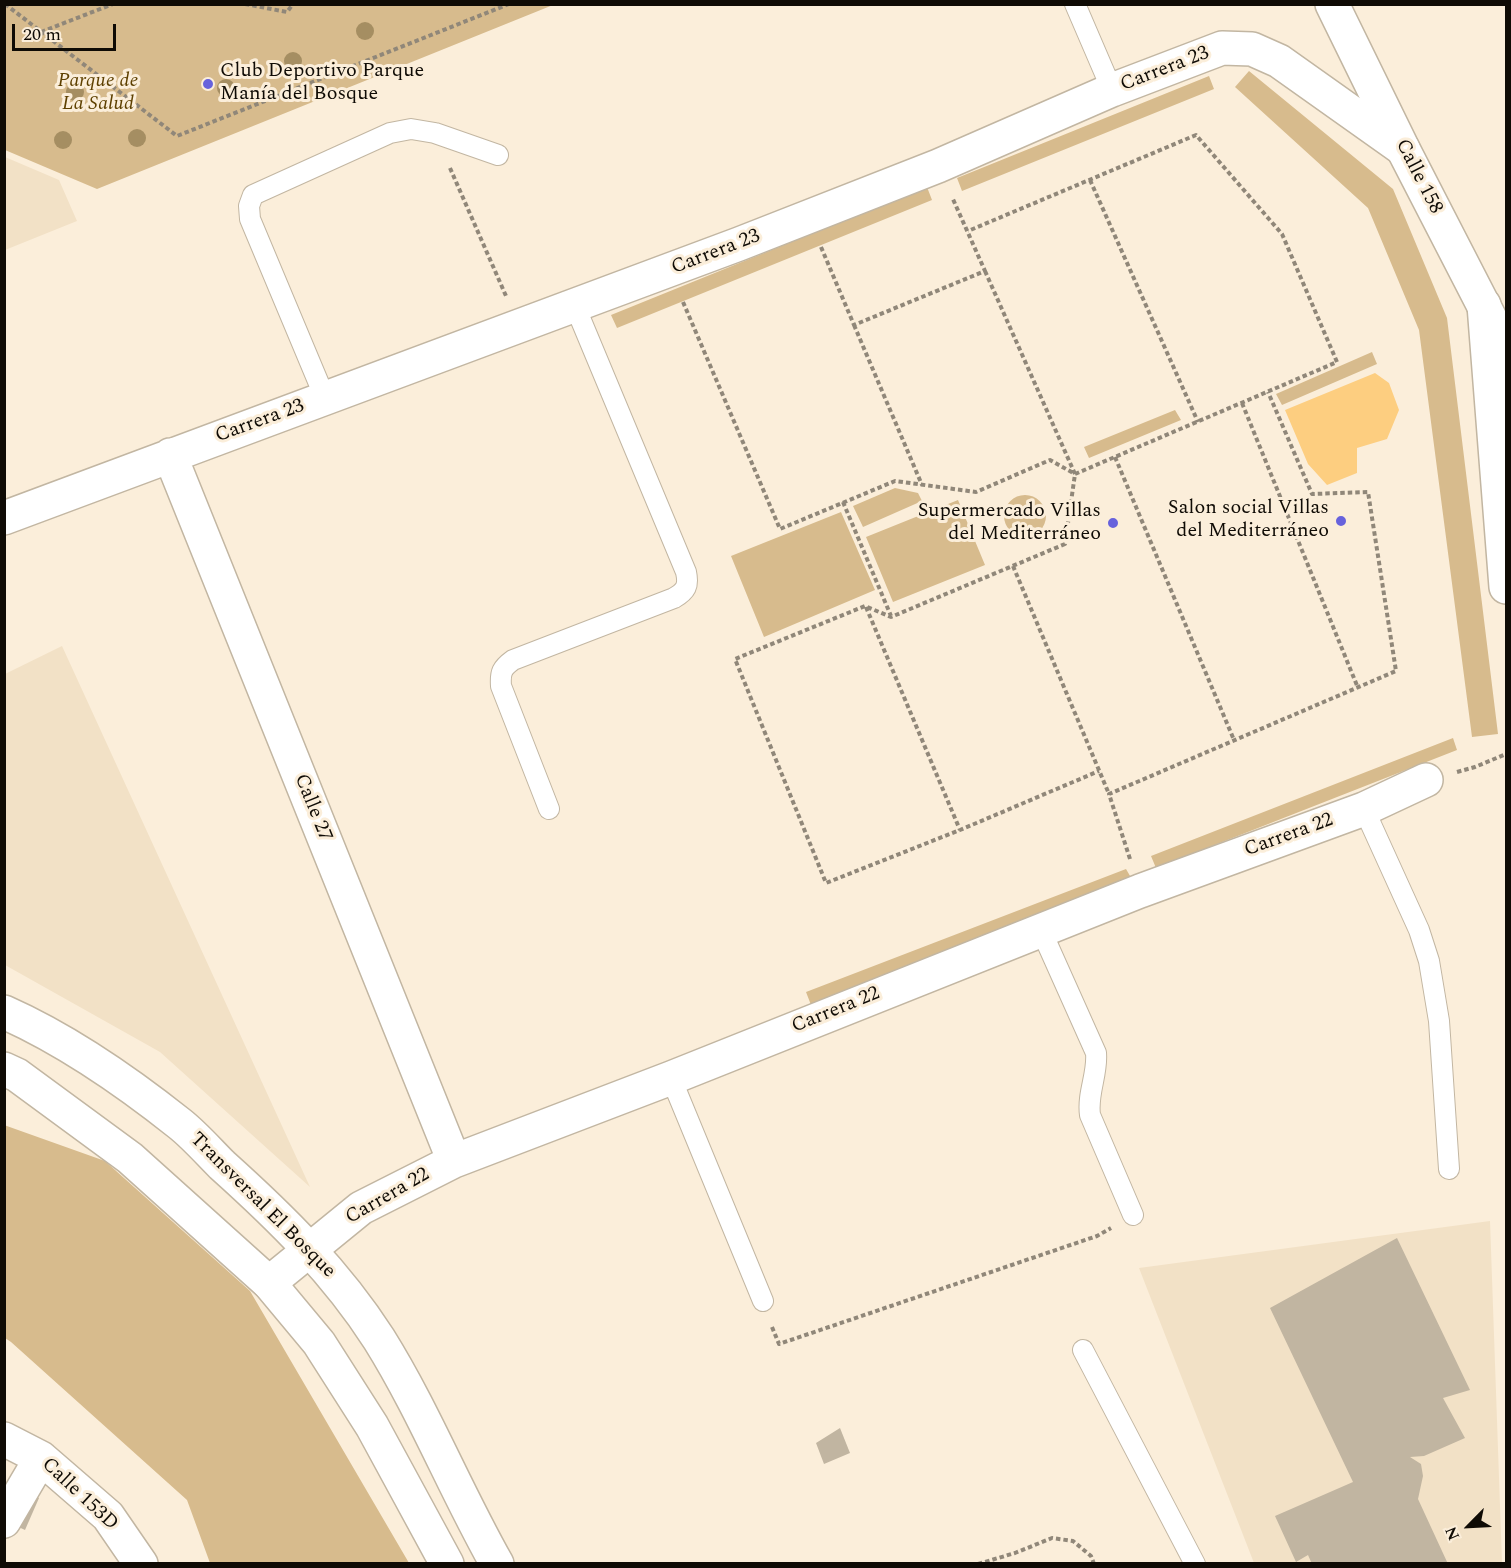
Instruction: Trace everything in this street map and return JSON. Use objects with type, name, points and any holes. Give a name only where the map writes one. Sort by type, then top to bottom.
[{"type":"street","name":"Calle 158","points":[[1332,4],[1403,149],[1506,349]]},
{"type":"street","name":"Carrera 23","points":[[4,518],[739,244],[938,166],[1112,90],[1222,48],[1252,49],[1279,61],[1403,149]]},
{"type":"street","points":[[1484,303],[1506,587]]},
{"type":"street","name":"Calle 27","points":[[170,455],[454,1161]]},
{"type":"street","name":"Carrera 22","points":[[268,1283],[361,1208],[454,1161],[671,1078],[1140,891],[1364,809],[1426,780]]},
{"type":"street","name":"Transversal El Bosque","points":[[4,1012],[76,1051],[124,1081],[181,1125],[310,1248],[342,1288],[400,1374],[416,1401],[475,1524],[497,1563]]},
{"type":"street","points":[[4,1069],[16,1075],[130,1158],[268,1283],[319,1343],[331,1361],[372,1426],[447,1563]]},
{"type":"street","name":"Calle 153D","points":[[4,1439],[41,1458],[108,1516],[141,1563]]},
{"type":"street","points":[[4,1521],[41,1458]]},
{"type":"lane","points":[[1076,4],[1112,90]]},
{"type":"lane","points":[[325,398],[250,219],[249,206],[253,195],[390,133],[411,129],[435,133],[498,155]]},
{"type":"lane","points":[[549,809],[501,686],[500,674],[504,666],[513,660],[674,598],[684,592],[688,583],[686,572],[575,306]]},
{"type":"lane","points":[[1364,809],[1419,930],[1429,961],[1439,1021],[1449,1168]]},
{"type":"lane","points":[[1041,930],[1095,1053],[1095,1071],[1089,1105],[1090,1115],[1133,1215]]},
{"type":"lane","points":[[671,1078],[763,1300]]},
{"type":"lane","points":[[1083,1350],[1195,1563]]},
{"type":"path","points":[[5,4],[177,136],[509,4]]},
{"type":"path","points":[[40,32],[113,4]]},
{"type":"path","points":[[245,4],[287,12],[293,4]]},
{"type":"path","points":[[435,133],[519,327]]},
{"type":"path","points":[[968,231],[1196,135],[1282,234],[1336,362],[1075,474]]},
{"type":"path","points":[[938,166],[1075,474],[1065,544],[891,617],[865,606],[735,659],[826,883],[960,830],[1099,771]]},
{"type":"path","points":[[1090,180],[1198,422]]},
{"type":"path","points":[[817,237],[922,485]]},
{"type":"path","points":[[854,325],[986,271]]},
{"type":"path","points":[[680,295],[780,529],[895,481],[976,492],[1050,460],[1075,474]]},
{"type":"path","points":[[1109,794],[1396,672],[1368,492],[1312,494],[1268,392]]},
{"type":"path","points":[[1242,403],[1358,688]]},
{"type":"path","points":[[1114,457],[1234,740]]},
{"type":"path","points":[[843,502],[891,617]]},
{"type":"path","points":[[1013,566],[1109,794],[1140,891]]},
{"type":"path","points":[[865,606],[960,830]]},
{"type":"path","points":[[1426,780],[1475,767],[1506,754]]},
{"type":"path","points":[[763,1300],[779,1344],[1097,1236],[1133,1215]]},
{"type":"path","points":[[978,1563],[1015,1553],[1052,1538],[1073,1541],[1091,1556],[1094,1563]]},
{"type":"shaded area","points":[[5,157],[59,180],[77,221],[5,250]]},
{"type":"shaded area","points":[[1375,373],[1389,383],[1399,410],[1387,439],[1357,448],[1357,473],[1327,485],[1308,464],[1285,410]]},
{"type":"shaded area","points":[[62,646],[310,1187],[160,1052],[5,965],[5,674]]},
{"type":"shaded area","points":[[1490,1221],[1502,1563],[1254,1563],[1139,1268]]},
{"type":"green space","name":"Parque de La Salud","points":[[4,5],[553,5],[97,189],[5,150]]},
{"type":"green space","points":[[1249,71],[1393,189],[1447,318],[1498,734],[1472,737],[1419,330],[1368,208],[1235,87]]},
{"type":"green space","points":[[1209,76],[1214,89],[962,191],[957,178]]},
{"type":"green space","points":[[927,187],[932,200],[617,328],[611,315]]},
{"type":"green space","points":[[1372,352],[1377,364],[1282,405],[1276,394]]},
{"type":"green space","points":[[1175,410],[1181,420],[1089,458],[1084,447]]},
{"type":"green space","points":[[895,488],[918,493],[922,501],[863,527],[853,506]]},
{"type":"green space","points":[[1025,495],[1040,501],[1046,516],[1040,531],[1025,537],[1010,531],[1004,516],[1010,501]]},
{"type":"green space","points":[[958,500],[985,565],[893,602],[866,537]]},
{"type":"green space","points":[[841,512],[875,590],[764,637],[731,556]]},
{"type":"green space","points":[[1453,738],[1457,750],[1156,868],[1151,856]]},
{"type":"green space","points":[[1126,869],[1133,881],[811,1005],[806,992]]},
{"type":"green space","points":[[4,1125],[105,1161],[250,1291],[409,1563],[210,1563],[187,1500],[5,1338]]},
{"type":"building","points":[[1397,1238],[1470,1390],[1443,1398],[1465,1438],[1424,1456],[1410,1457],[1421,1464],[1423,1476],[1418,1499],[1448,1564],[1312,1564],[1308,1555],[1296,1562],[1275,1516],[1353,1482],[1270,1308]]},
{"type":"building","points":[[840,1428],[850,1453],[824,1464],[816,1443]]},
{"type":"building","points":[[25,1491],[39,1498],[25,1530],[10,1523]]},
{"type":"place","name":"Club Deportivo Parque Manía del Bosque","points":[[208,84]]},
{"type":"place","name":"Salon social Villas del Mediterráneo","points":[[1341,521]]},
{"type":"place","name":"Supermercado Villas del Mediterráneo","points":[[1113,523]]}]
